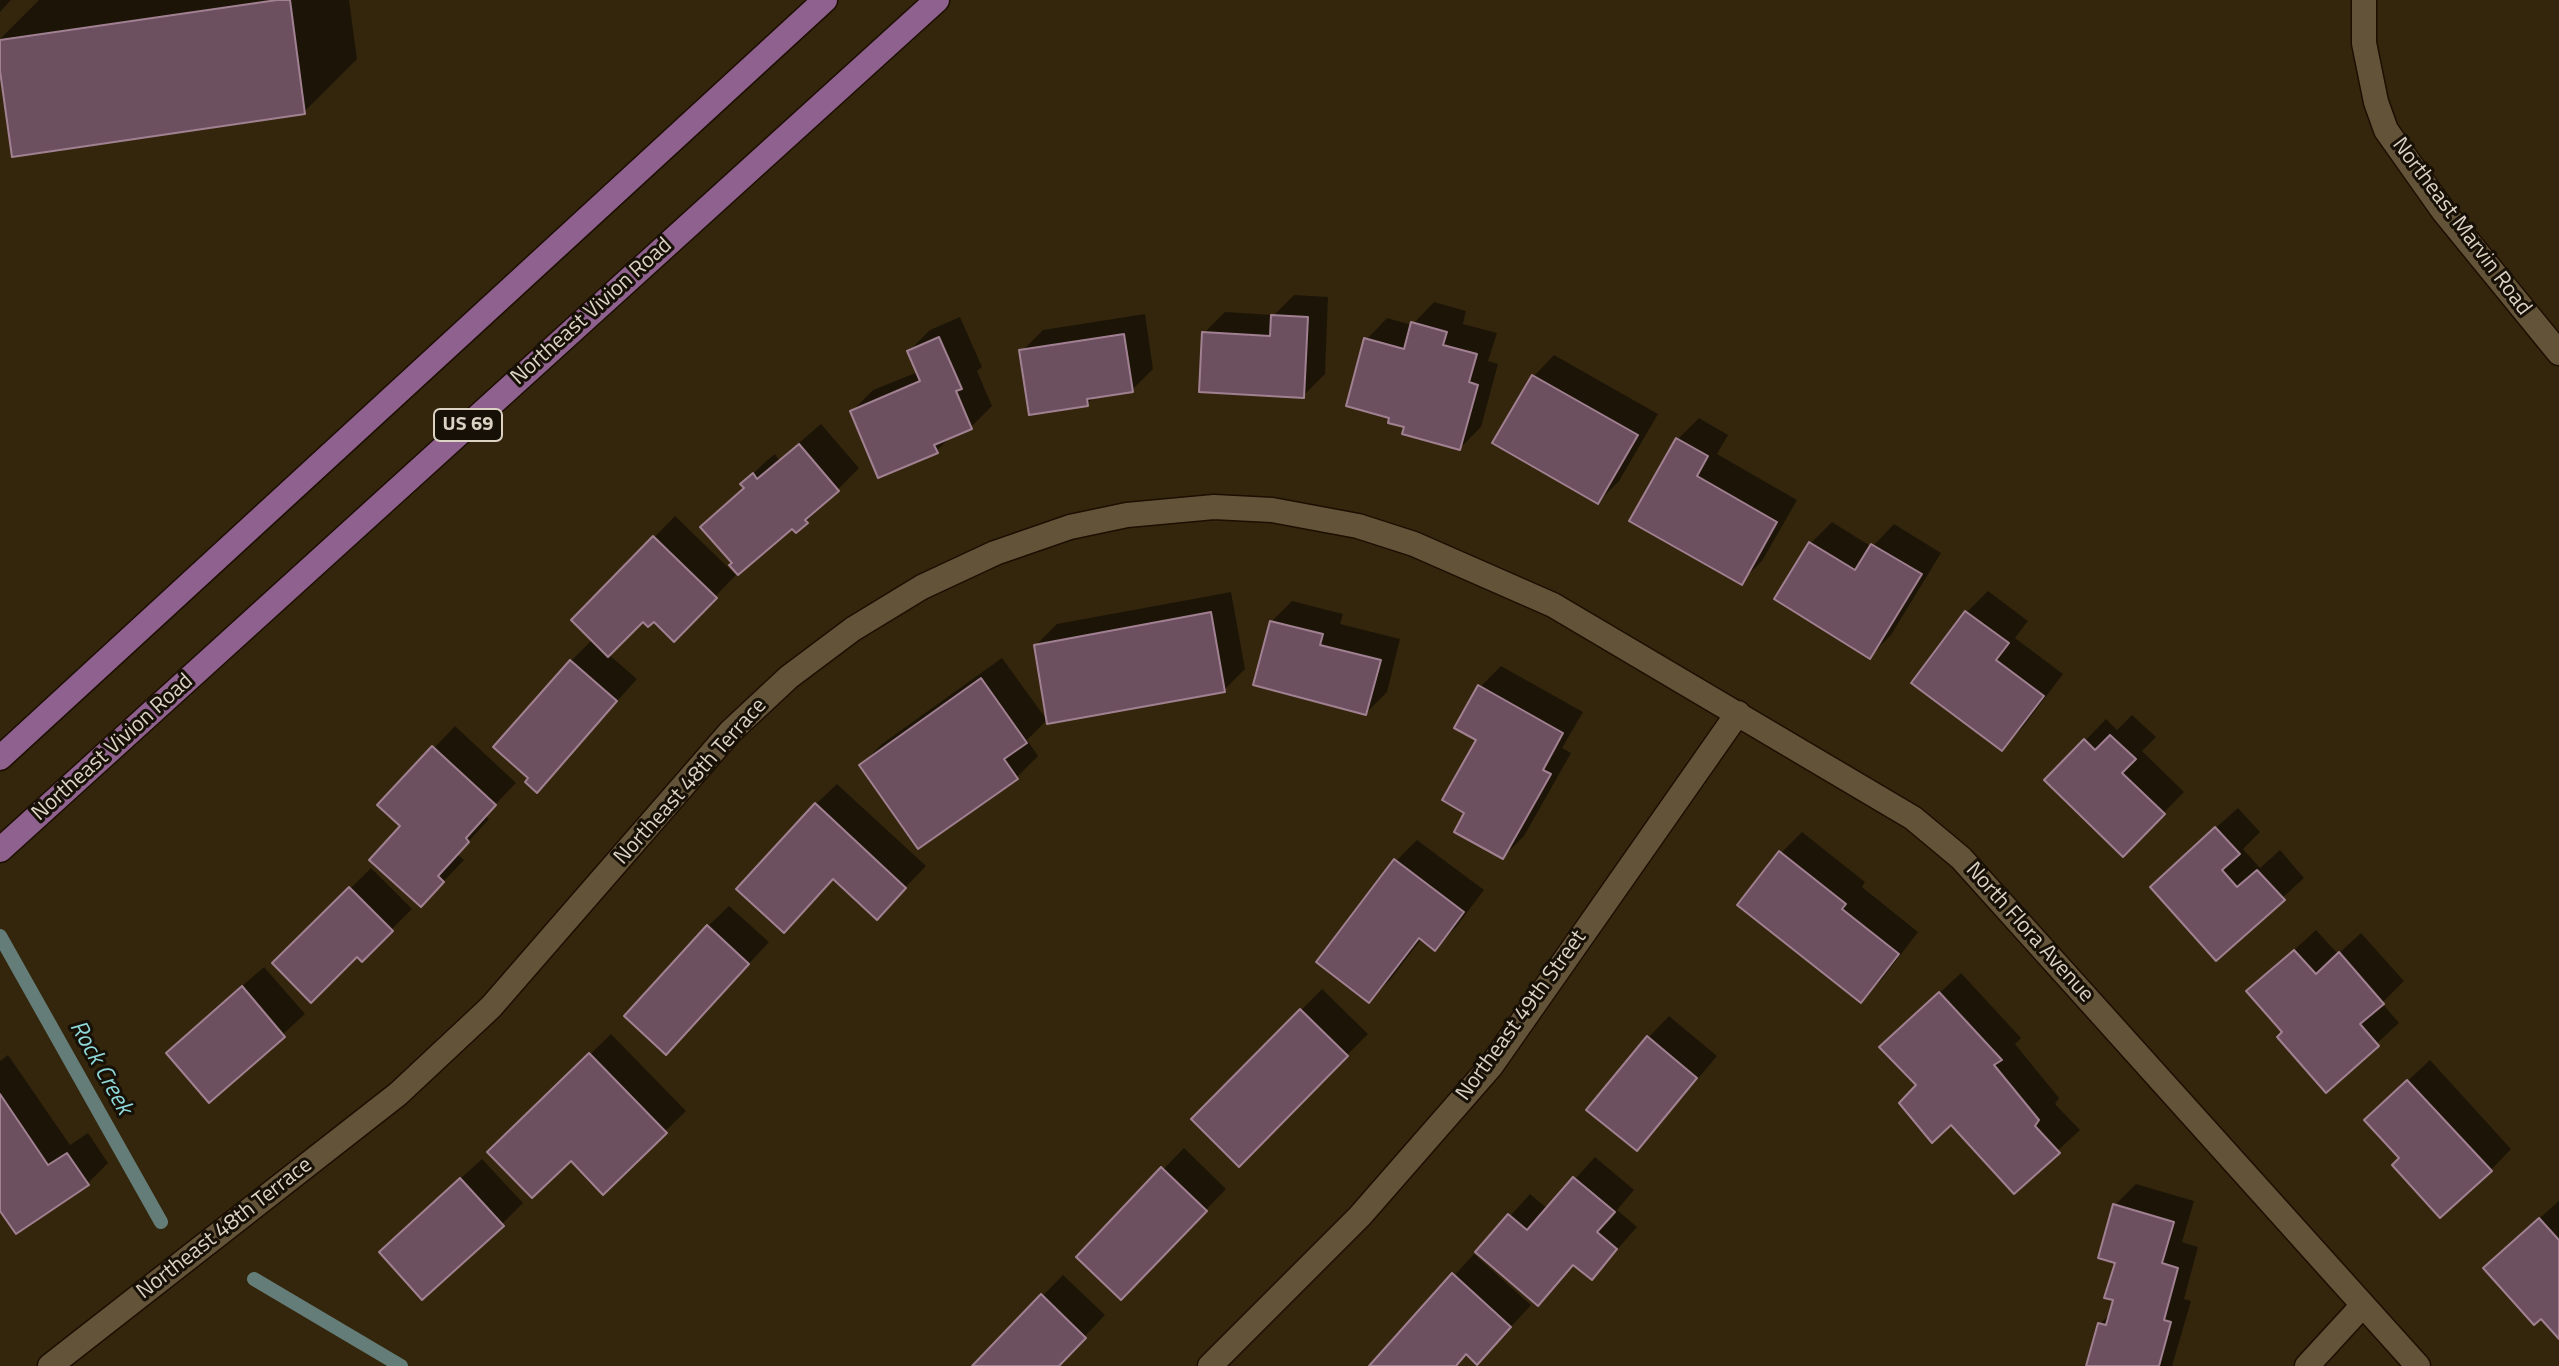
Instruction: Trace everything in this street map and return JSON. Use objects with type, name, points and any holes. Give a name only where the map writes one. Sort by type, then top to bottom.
[{"type":"main road","points":[[0,758],[825,0]]},
{"type":"main road","name":"Northeast Vivion Road","points":[[0,850],[937,0]]},
{"type":"street","name":"Northeast Marvin Road","points":[[2364,0],[2364,43],[2376,102],[2386,130],[2444,212],[2559,353]]},
{"type":"street","name":"Northeast 48th Terrace","points":[[50,1366],[398,1094],[491,1007],[730,732],[789,677],[853,629],[922,587],[995,553],[1070,527],[1127,515],[1214,507],[1272,510],[1358,526],[1414,544],[1553,605]]},
{"type":"street","name":"North Flora Avenue","points":[[1553,605],[1913,818],[1961,858],[2418,1366]]},
{"type":"street","name":"Northeast 49th Street","points":[[1210,1366],[1360,1216],[1491,1066],[1738,713]]},
{"type":"street","points":[[2307,1366],[2363,1305]]},
{"type":"building","points":[[290,0],[305,114],[12,157],[0,71],[0,40]]},
{"type":"building","points":[[1271,315],[1308,317],[1304,398],[1199,392],[1202,332],[1270,336]]},
{"type":"building","points":[[1411,322],[1447,332],[1443,345],[1477,354],[1469,382],[1478,385],[1460,450],[1402,434],[1404,427],[1388,423],[1389,418],[1346,406],[1364,338],[1404,349]]},
{"type":"building","points":[[1124,334],[1133,392],[1087,399],[1088,406],[1029,415],[1019,350]]},
{"type":"building","points":[[939,337],[962,389],[956,391],[972,429],[934,445],[938,453],[878,478],[850,411],[920,381],[907,351]]},
{"type":"building","points":[[1532,375],[1638,435],[1598,504],[1492,443]]},
{"type":"building","points":[[1676,438],[1708,456],[1697,476],[1777,522],[1742,585],[1629,521]]},
{"type":"building","points":[[799,444],[839,491],[805,520],[808,523],[796,533],[792,529],[738,575],[729,565],[732,563],[700,527],[744,488],[740,484],[753,473],[757,479]]},
{"type":"building","points":[[653,536],[717,598],[674,642],[654,622],[648,627],[643,622],[608,657],[571,620]]},
{"type":"building","points":[[1809,542],[1855,570],[1871,544],[1922,574],[1870,659],[1774,599]]},
{"type":"building","points":[[1965,611],[2009,643],[1996,660],[2044,696],[2002,751],[1911,683]]},
{"type":"building","points":[[1211,612],[1225,692],[1047,724],[1034,645]]},
{"type":"building","points":[[1270,621],[1323,634],[1320,645],[1381,660],[1366,715],[1253,685]]},
{"type":"building","points":[[570,660],[617,701],[537,793],[525,782],[528,778],[493,747]]},
{"type":"building","points":[[981,678],[1027,743],[1004,759],[1018,779],[918,849],[859,765]]},
{"type":"building","points":[[1478,685],[1563,733],[1543,770],[1551,774],[1503,859],[1454,832],[1464,813],[1442,800],[1476,740],[1454,728]]},
{"type":"building","points":[[2110,735],[2136,759],[2122,773],[2165,814],[2123,857],[2044,780],[2084,739],[2095,750]]},
{"type":"building","points":[[432,746],[496,805],[466,838],[469,842],[438,876],[444,882],[421,907],[369,860],[400,826],[377,805]]},
{"type":"building","points":[[815,803],[906,888],[877,920],[833,879],[784,933],[736,889]]},
{"type":"building","points":[[2215,827],[2240,854],[2222,870],[2237,887],[2257,870],[2285,900],[2216,961],[2150,887]]},
{"type":"building","points":[[1779,851],[1846,904],[1842,909],[1899,954],[1861,1003],[1737,905]]},
{"type":"building","points":[[1394,859],[1464,912],[1435,951],[1419,938],[1369,1003],[1316,962]]},
{"type":"building","points":[[349,887],[393,931],[362,962],[357,957],[311,1003],[272,963]]},
{"type":"building","points":[[707,925],[749,964],[666,1055],[624,1016]]},
{"type":"building","points":[[2294,950],[2316,974],[2339,952],[2384,1004],[2360,1024],[2379,1046],[2326,1093],[2277,1037],[2282,1032],[2246,991]]},
{"type":"building","points":[[242,986],[285,1037],[209,1103],[166,1053]]},
{"type":"building","points":[[1939,992],[2002,1060],[1994,1065],[2039,1120],[2035,1126],[2060,1153],[2014,1194],[1951,1125],[1932,1143],[1899,1103],[1916,1085],[1879,1047]]},
{"type":"building","points":[[1300,1009],[1348,1056],[1239,1167],[1191,1119]]},
{"type":"building","points":[[1647,1036],[1697,1078],[1637,1151],[1586,1110]]},
{"type":"building","points":[[589,1053],[667,1133],[603,1195],[571,1161],[532,1198],[487,1152]]},
{"type":"building","points":[[2407,1080],[2492,1171],[2440,1218],[2392,1165],[2399,1158],[2364,1120]]},
{"type":"building","points":[[0,1094],[48,1165],[67,1153],[89,1185],[16,1234],[0,1211]]},
{"type":"building","points":[[1161,1167],[1207,1211],[1121,1300],[1076,1257]]},
{"type":"building","points":[[1573,1177],[1615,1212],[1597,1232],[1617,1249],[1592,1280],[1573,1265],[1538,1306],[1475,1252],[1508,1214],[1527,1230]]},
{"type":"building","points":[[460,1178],[504,1226],[422,1300],[379,1252]]},
{"type":"building","points":[[2113,1204],[2174,1222],[2162,1263],[2178,1268],[2164,1320],[2171,1322],[2159,1366],[2086,1366],[2098,1323],[2106,1325],[2113,1300],[2104,1298],[2115,1263],[2098,1258]]},
{"type":"building","points":[[2539,1218],[2559,1240],[2559,1339],[2541,1319],[2534,1325],[2483,1268]]},
{"type":"building","points":[[1452,1273],[1511,1327],[1477,1365],[1466,1354],[1456,1366],[1369,1366]]},
{"type":"building","points":[[1041,1294],[1086,1338],[1059,1366],[972,1366]]},
{"type":"waterway","name":"Rock Creek","points":[[0,936],[161,1222]]},
{"type":"waterway","name":"Rock Creek","points":[[254,1279],[401,1366]]}]
